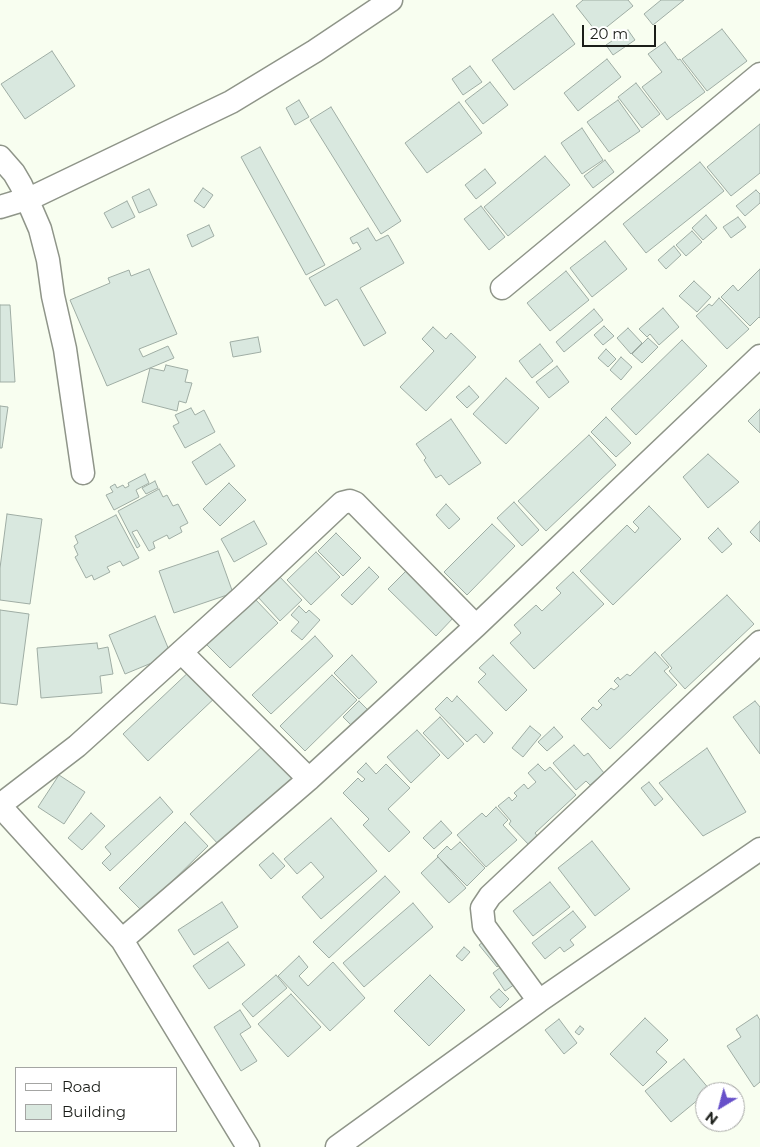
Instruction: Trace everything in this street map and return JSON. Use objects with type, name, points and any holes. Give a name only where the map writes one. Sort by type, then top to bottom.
[{"type":"street","points":[[0,207],[26,199],[230,102],[315,51],[391,0]]},
{"type":"street","points":[[502,288],[760,74]]},
{"type":"street","points":[[0,157],[19,180],[40,229],[65,348],[83,473]]},
{"type":"street","points":[[122,940],[309,779],[476,626],[760,356]]},
{"type":"street","points":[[248,1147],[122,940],[0,805],[77,746],[242,597],[342,503],[347,501],[355,503],[476,626]]},
{"type":"street","points":[[539,1001],[484,926],[482,908],[490,896],[760,642]]},
{"type":"street","points":[[181,652],[309,779]]},
{"type":"street","points":[[336,1147],[539,1001],[760,849]]},
{"type":"building","points":[[583,0],[628,0],[633,6],[598,34],[576,6]]},
{"type":"building","points":[[661,0],[684,0],[653,25],[644,14]]},
{"type":"building","points":[[553,14],[575,44],[514,90],[492,60]]},
{"type":"building","points":[[722,29],[747,61],[707,91],[682,59]]},
{"type":"building","points":[[628,30],[635,40],[613,55],[606,45]]},
{"type":"building","points":[[665,42],[705,92],[667,120],[642,87],[662,72],[648,54]]},
{"type":"building","points":[[52,51],[75,86],[25,119],[1,84]]},
{"type":"building","points":[[607,59],[621,77],[578,111],[564,93]]},
{"type":"building","points":[[470,66],[482,82],[463,95],[452,79]]},
{"type":"building","points":[[490,82],[508,105],[483,124],[465,101]]},
{"type":"building","points":[[636,83],[660,114],[642,128],[618,97]]},
{"type":"building","points":[[299,100],[309,117],[295,125],[286,108]]},
{"type":"building","points":[[618,100],[640,131],[609,152],[587,122]]},
{"type":"building","points":[[459,102],[482,133],[427,173],[405,143]]},
{"type":"building","points":[[331,107],[401,221],[381,234],[310,120]]},
{"type":"building","points":[[760,124],[760,173],[731,196],[707,167]]},
{"type":"building","points":[[582,128],[603,160],[582,174],[561,143]]},
{"type":"building","points":[[260,147],[325,265],[306,275],[241,157]]},
{"type":"building","points":[[545,156],[570,185],[508,236],[484,207]]},
{"type":"building","points":[[605,160],[614,172],[593,188],[584,176]]},
{"type":"building","points":[[700,162],[724,191],[646,253],[623,224]]},
{"type":"building","points":[[485,169],[496,183],[476,199],[465,185]]},
{"type":"building","points":[[203,188],[213,195],[204,208],[194,201]]},
{"type":"building","points":[[149,189],[157,205],[139,213],[132,197]]},
{"type":"building","points":[[756,190],[760,194],[760,203],[745,216],[736,206]]},
{"type":"building","points":[[127,201],[135,217],[112,228],[104,213]]},
{"type":"building","points":[[481,206],[505,237],[489,250],[464,219]]},
{"type":"building","points":[[706,215],[717,228],[703,240],[692,228]]},
{"type":"building","points":[[738,217],[746,227],[731,238],[723,227]]},
{"type":"building","points":[[209,225],[214,236],[192,247],[187,235]]},
{"type":"building","points":[[368,228],[376,241],[388,235],[404,263],[360,288],[386,333],[364,346],[337,299],[325,306],[309,278],[361,249],[357,242],[353,244],[350,238]]},
{"type":"building","points":[[692,231],[702,242],[686,256],[676,245]]},
{"type":"building","points":[[605,241],[627,269],[592,297],[570,268]]},
{"type":"building","points":[[674,246],[681,255],[666,269],[658,260]]},
{"type":"building","points":[[149,269],[177,334],[139,349],[143,357],[168,346],[174,358],[107,386],[70,300],[110,283],[108,278],[129,270],[131,276]]},
{"type":"building","points":[[760,269],[760,318],[750,326],[721,297],[733,285],[738,291]]},
{"type":"building","points":[[566,271],[589,300],[550,331],[527,303]]},
{"type":"building","points":[[694,281],[711,297],[697,312],[679,296]]},
{"type":"building","points":[[719,298],[749,329],[727,349],[696,316],[709,304],[712,306]]},
{"type":"building","points":[[0,305],[10,305],[15,382],[0,382]]},
{"type":"building","points":[[663,308],[679,327],[659,345],[650,334],[647,337],[639,329]]},
{"type":"building","points":[[594,309],[603,320],[564,352],[556,342]]},
{"type":"building","points":[[604,326],[614,336],[603,345],[594,335]]},
{"type":"building","points":[[433,327],[446,339],[451,333],[476,357],[426,411],[400,387],[434,351],[422,339]]},
{"type":"building","points":[[628,328],[642,343],[631,354],[617,338]]},
{"type":"building","points":[[258,337],[261,352],[233,357],[230,342]]},
{"type":"building","points":[[648,338],[658,347],[642,363],[632,354]]},
{"type":"building","points":[[682,340],[707,366],[636,435],[611,409]]},
{"type":"building","points":[[540,344],[553,361],[532,378],[519,361]]},
{"type":"building","points":[[606,349],[616,359],[608,367],[598,358]]},
{"type":"building","points":[[621,357],[632,367],[621,380],[610,370]]},
{"type":"building","points":[[166,365],[188,370],[185,382],[192,383],[186,403],[179,401],[177,411],[142,402],[150,368],[164,371]]},
{"type":"building","points":[[557,366],[569,382],[549,398],[536,382]]},
{"type":"building","points":[[506,378],[539,408],[506,444],[473,414]]},
{"type":"building","points":[[469,386],[479,397],[467,408],[456,397]]},
{"type":"building","points":[[0,406],[8,407],[2,448],[0,448]]},
{"type":"building","points":[[191,408],[195,415],[204,410],[215,432],[185,448],[173,426],[179,423],[175,415]]},
{"type":"building","points":[[760,409],[760,433],[748,421]]},
{"type":"building","points":[[606,417],[631,443],[616,457],[591,432]]},
{"type":"building","points":[[451,419],[481,463],[449,485],[441,475],[436,478],[424,460],[426,458],[416,444]]},
{"type":"building","points":[[589,435],[616,465],[546,531],[518,501]]},
{"type":"building","points":[[220,444],[235,466],[206,485],[192,462]]},
{"type":"building","points":[[708,454],[739,482],[708,508],[683,477]]},
{"type":"building","points":[[145,474],[149,483],[136,490],[139,497],[114,510],[106,495],[113,492],[110,487],[115,484],[117,488],[123,485],[125,488],[129,486],[128,483]]},
{"type":"building","points":[[155,481],[158,488],[146,494],[142,488]]},
{"type":"building","points":[[229,483],[246,500],[220,526],[203,509]]},
{"type":"building","points":[[159,489],[163,497],[167,495],[173,506],[178,504],[188,523],[180,527],[182,532],[169,539],[167,535],[153,542],[155,548],[149,551],[137,530],[132,532],[140,546],[137,548],[118,511]]},
{"type":"building","points":[[514,502],[539,530],[522,546],[497,518]]},
{"type":"building","points":[[446,504],[460,519],[449,529],[436,515]]},
{"type":"building","points":[[649,506],[681,539],[613,605],[580,571],[627,525],[635,533],[639,528],[633,522]]},
{"type":"building","points":[[7,514],[42,519],[30,604],[0,600],[0,568]]},
{"type":"building","points":[[116,515],[139,558],[123,566],[120,561],[107,567],[110,572],[94,580],[92,575],[86,578],[75,557],[78,555],[74,546],[78,543],[75,536]]},
{"type":"building","points":[[254,521],[267,544],[234,562],[221,539]]},
{"type":"building","points":[[760,521],[760,542],[750,532]]},
{"type":"building","points":[[492,524],[515,546],[467,595],[444,572]]},
{"type":"building","points":[[718,528],[732,544],[722,553],[708,538]]},
{"type":"building","points":[[336,533],[361,558],[343,576],[318,551]]},
{"type":"building","points":[[218,551],[233,593],[174,613],[159,571]]},
{"type":"building","points":[[316,552],[340,577],[311,605],[287,580]]},
{"type":"building","points":[[369,567],[379,577],[352,605],[341,595]]},
{"type":"building","points":[[408,569],[455,616],[436,636],[388,589]]},
{"type":"building","points":[[573,572],[604,604],[534,669],[510,643],[521,633],[514,625],[536,605],[542,611],[561,593],[556,588]]},
{"type":"building","points":[[278,575],[302,600],[280,621],[257,596]]},
{"type":"building","points":[[727,595],[754,624],[685,689],[669,671],[672,668],[661,655]]},
{"type":"building","points":[[254,598],[278,623],[230,668],[206,644]]},
{"type":"building","points":[[299,606],[306,613],[309,610],[320,620],[302,640],[291,631],[299,622],[291,615]]},
{"type":"building","points":[[0,610],[29,614],[17,705],[0,703]]},
{"type":"building","points":[[155,616],[171,655],[125,674],[109,635]]},
{"type":"building","points":[[315,636],[333,656],[271,714],[252,695]]},
{"type":"building","points":[[97,643],[98,649],[108,647],[113,674],[100,676],[102,693],[41,698],[37,648]]},
{"type":"building","points":[[655,652],[669,667],[664,671],[677,685],[610,749],[581,719],[593,707],[597,710],[602,705],[598,701],[611,688],[614,690],[619,686],[614,681],[618,677],[620,680],[627,674],[630,676]]},
{"type":"building","points":[[352,655],[377,682],[359,699],[334,673]]},
{"type":"building","points":[[493,655],[527,690],[506,711],[478,682],[486,674],[479,668]]},
{"type":"building","points":[[193,668],[218,695],[148,761],[123,734]]},
{"type":"building","points":[[332,675],[357,700],[305,751],[280,726]]},
{"type":"building","points":[[457,696],[493,733],[484,743],[476,734],[467,742],[435,709],[447,697],[452,702]]},
{"type":"building","points":[[359,701],[371,713],[354,728],[343,717]]},
{"type":"building","points":[[755,701],[760,707],[760,754],[733,717]]},
{"type":"building","points":[[440,717],[464,744],[448,759],[423,733]]},
{"type":"building","points":[[530,726],[541,735],[523,757],[512,748]]},
{"type":"building","points":[[554,727],[563,737],[547,751],[538,742]]},
{"type":"building","points":[[417,730],[440,755],[411,783],[387,757]]},
{"type":"building","points":[[265,744],[295,776],[220,846],[190,814]]},
{"type":"building","points":[[574,745],[584,756],[588,753],[604,773],[590,785],[586,781],[576,790],[553,763]]},
{"type":"building","points":[[707,748],[746,812],[703,836],[659,783]]},
{"type":"building","points":[[366,763],[376,774],[386,764],[410,788],[388,809],[410,832],[389,852],[363,825],[369,819],[343,793],[358,778],[362,782],[365,779],[357,772]]},
{"type":"building","points":[[538,764],[545,771],[550,767],[576,795],[535,833],[538,837],[529,845],[509,824],[511,821],[498,806],[509,797],[512,801],[517,796],[514,793],[524,784],[528,789],[536,782],[528,773]]},
{"type":"building","points":[[59,775],[85,792],[64,824],[38,807]]},
{"type":"building","points":[[649,782],[663,799],[655,806],[641,788]]},
{"type":"building","points":[[160,797],[173,812],[110,871],[102,863],[111,854],[105,847]]},
{"type":"building","points":[[496,807],[508,820],[503,825],[517,840],[486,867],[457,835],[482,813],[486,817]]},
{"type":"building","points":[[91,813],[105,826],[82,850],[68,838]]},
{"type":"building","points":[[331,818],[377,871],[321,919],[302,897],[324,877],[311,862],[297,874],[284,859]]},
{"type":"building","points":[[441,821],[452,833],[434,849],[423,838]]},
{"type":"building","points":[[185,822],[208,846],[142,911],[119,888]]},
{"type":"building","points":[[592,841],[630,889],[595,916],[558,868]]},
{"type":"building","points":[[460,842],[485,868],[467,886],[437,856],[447,846],[451,850]]},
{"type":"building","points":[[273,853],[285,866],[271,879],[259,865]]},
{"type":"building","points":[[438,857],[466,888],[449,903],[421,873]]},
{"type":"building","points":[[385,876],[400,892],[329,958],[313,942]]},
{"type":"building","points":[[550,882],[570,907],[533,936],[513,911]]},
{"type":"building","points":[[222,902],[238,927],[194,955],[178,930]]},
{"type":"building","points":[[413,903],[433,927],[364,987],[343,963]]},
{"type":"building","points":[[573,911],[586,927],[570,940],[574,945],[564,952],[560,947],[545,959],[532,943]]},
{"type":"building","points":[[487,939],[504,961],[497,967],[479,945]]},
{"type":"building","points":[[228,942],[245,965],[209,989],[193,966]]},
{"type":"building","points":[[464,947],[470,952],[462,961],[456,956]]},
{"type":"building","points":[[299,956],[308,967],[299,976],[308,986],[333,962],[365,998],[330,1031],[278,976]]},
{"type":"building","points":[[505,964],[518,982],[505,991],[493,973]]},
{"type":"building","points":[[276,975],[287,988],[253,1017],[242,1004]]},
{"type":"building","points":[[430,975],[465,1010],[429,1046],[394,1011]]},
{"type":"building","points":[[499,989],[509,999],[500,1008],[490,997]]},
{"type":"building","points":[[291,994],[321,1027],[288,1057],[258,1024]]},
{"type":"building","points":[[240,1010],[251,1027],[240,1034],[257,1061],[241,1071],[214,1027]]},
{"type":"building","points":[[757,1015],[760,1020],[760,1082],[754,1087],[727,1046],[741,1037],[736,1029]]},
{"type":"building","points":[[645,1018],[668,1040],[656,1052],[667,1062],[643,1086],[610,1054]]},
{"type":"building","points":[[559,1019],[577,1043],[564,1054],[545,1030]]},
{"type":"building","points":[[580,1026],[584,1029],[579,1035],[575,1032]]},
{"type":"building","points":[[684,1059],[703,1082],[695,1082],[695,1102],[671,1122],[645,1091]]}]
